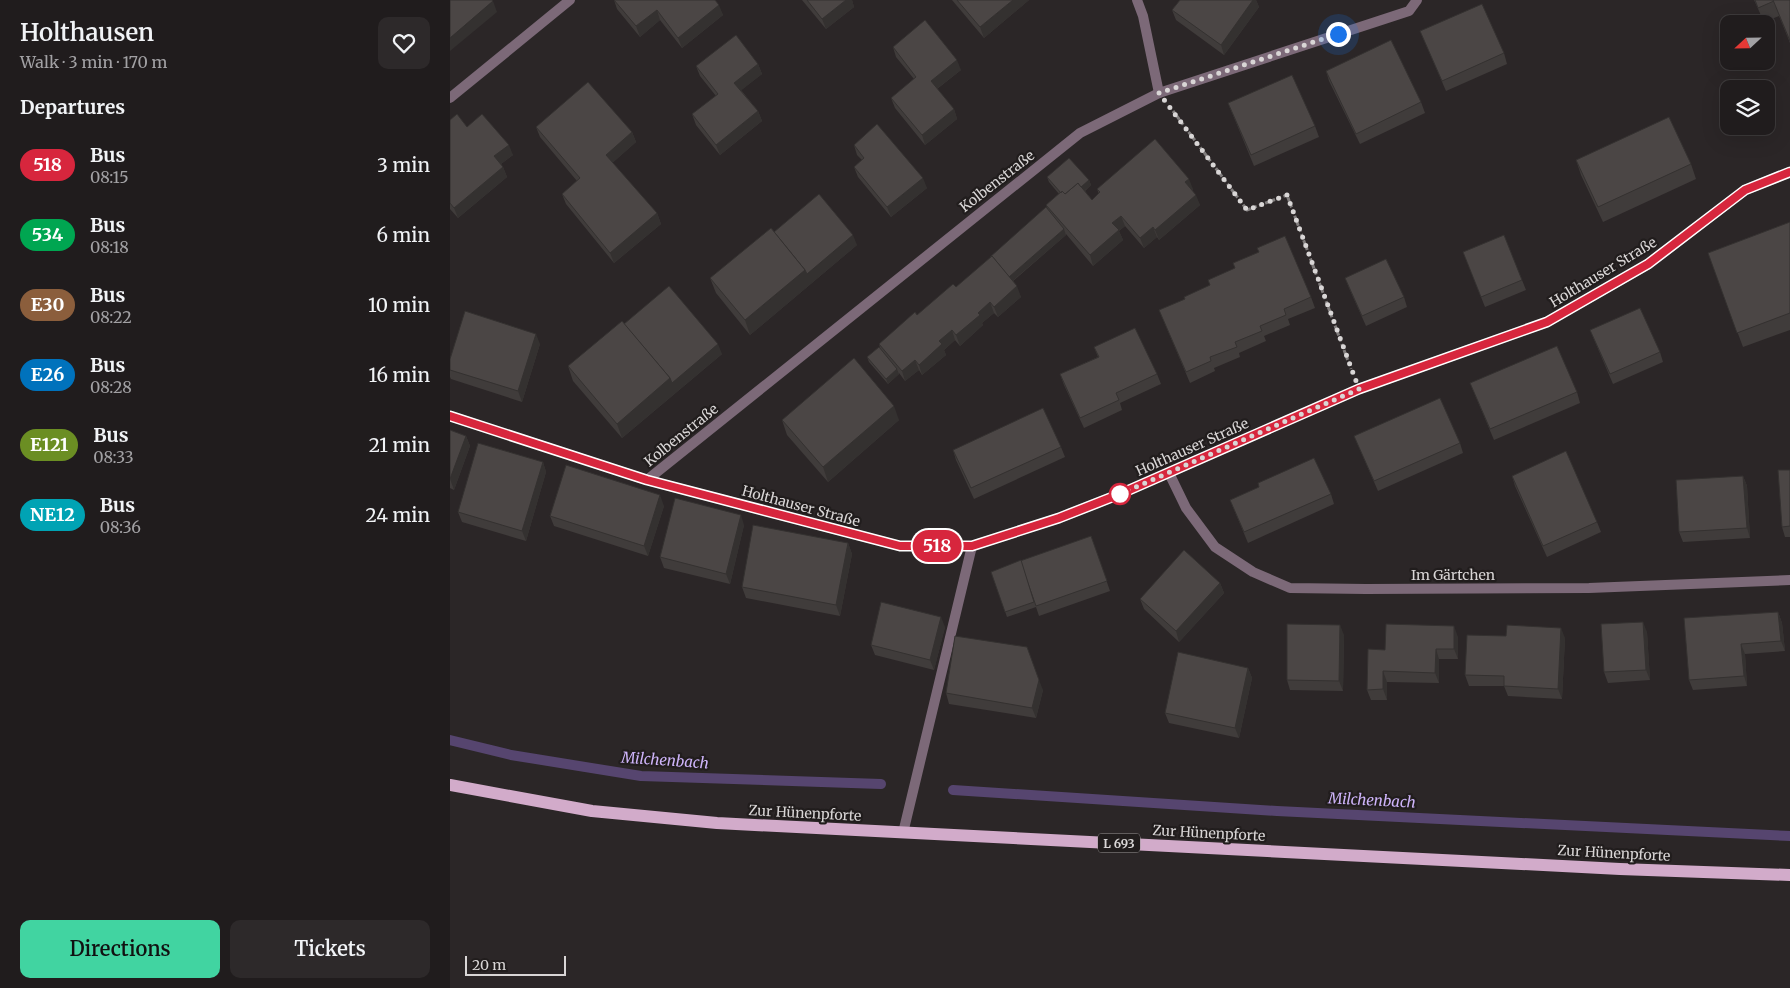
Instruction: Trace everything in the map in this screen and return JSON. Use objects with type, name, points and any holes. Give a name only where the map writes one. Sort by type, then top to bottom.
[{"type":"main road","name":"Zur Hünenpforte","points":[[450,785],[592,811],[717,823],[1620,869],[1790,875]]},
{"type":"street","points":[[450,98],[570,0]]},
{"type":"street","points":[[1137,0],[1143,16],[1159,93]]},
{"type":"street","name":"Kolbenstraße","points":[[647,480],[1080,133],[1159,93],[1409,11],[1417,0]]},
{"type":"street","name":"Holthauser Straße","points":[[450,416],[647,480],[900,546],[972,546],[1059,518],[1169,473],[1359,389],[1547,322],[1648,264],[1745,190],[1790,172]]},
{"type":"street","name":"Im Gärtchen","points":[[1169,473],[1186,508],[1215,547],[1252,572],[1290,588],[1589,588],[1790,580]]},
{"type":"street","points":[[903,833],[972,546]]},
{"type":"path","points":[[1159,93],[1247,210],[1287,195],[1359,389]]},
{"type":"building","points":[[450,0],[492,0],[493,1],[450,38]]},
{"type":"building","points":[[614,0],[715,0],[719,5],[678,38],[657,10],[636,26]]},
{"type":"building","points":[[807,0],[846,0],[822,19]]},
{"type":"building","points":[[957,0],[1013,0],[980,27]]},
{"type":"building","points":[[1180,0],[1253,0],[1221,45],[1172,10]]},
{"type":"building","points":[[1755,0],[1773,0],[1774,1],[1758,8]]},
{"type":"building","points":[[1773,0],[1790,0],[1790,41]]},
{"type":"building","points":[[1482,4],[1504,53],[1442,81],[1420,31]]},
{"type":"building","points":[[925,20],[957,60],[931,81],[954,109],[922,135],[891,98],[916,77],[893,47]]},
{"type":"building","points":[[736,35],[758,64],[734,83],[758,111],[716,145],[692,114],[718,94],[696,66]]},
{"type":"building","points":[[1391,40],[1421,102],[1356,134],[1326,71]]},
{"type":"building","points":[[1292,75],[1315,126],[1251,155],[1228,103]]},
{"type":"building","points":[[588,82],[632,132],[606,155],[657,213],[610,253],[562,194],[580,178],[536,127]]},
{"type":"building","points":[[457,114],[467,127],[482,114],[509,145],[494,156],[503,167],[454,208],[450,203],[450,120]]},
{"type":"building","points":[[1669,117],[1691,164],[1598,207],[1576,160]]},
{"type":"building","points":[[877,124],[923,178],[887,207],[854,167],[864,158],[854,145]]},
{"type":"building","points":[[1155,139],[1189,179],[1185,182],[1196,195],[1155,230],[1153,227],[1140,238],[1121,216],[1112,223],[1119,230],[1090,255],[1046,205],[1062,191],[1065,194],[1078,183],[1092,200],[1100,192],[1097,189]]},
{"type":"building","points":[[1069,158],[1089,180],[1081,187],[1078,183],[1065,194],[1062,191],[1061,193],[1047,177]]},
{"type":"building","points":[[819,194],[853,235],[807,274],[774,232]]},
{"type":"building","points":[[1046,207],[1064,229],[1009,277],[992,256],[990,257]]},
{"type":"building","points":[[1790,222],[1790,313],[1737,333],[1708,253]]},
{"type":"building","points":[[771,228],[805,270],[745,320],[710,278]]},
{"type":"building","points":[[1504,235],[1522,280],[1481,297],[1463,252]]},
{"type":"building","points":[[1285,236],[1311,297],[1284,309],[1286,315],[1260,326],[1262,331],[1235,342],[1237,347],[1210,357],[1211,361],[1186,372],[1159,310],[1185,299],[1184,297],[1210,285],[1208,280],[1235,268],[1233,263],[1259,252],[1257,248]]},
{"type":"building","points":[[992,256],[1017,286],[994,307],[990,302],[978,313],[980,315],[956,335],[952,330],[939,341],[942,344],[919,365],[915,360],[902,371],[879,344],[915,312],[917,315],[953,284],[956,287]]},
{"type":"building","points":[[1386,259],[1404,297],[1362,316],[1345,278]]},
{"type":"building","points":[[669,286],[718,344],[672,383],[670,378],[624,324]]},
{"type":"building","points":[[1640,308],[1660,352],[1610,374],[1590,330]]},
{"type":"building","points":[[465,311],[536,334],[518,391],[450,370],[450,359]]},
{"type":"building","points":[[622,321],[670,378],[617,424],[568,366]]},
{"type":"building","points":[[1135,328],[1157,374],[1116,393],[1119,400],[1080,418],[1060,374],[1099,357],[1094,347]]},
{"type":"building","points":[[1557,346],[1577,392],[1490,429],[1470,383]]},
{"type":"building","points":[[879,347],[897,369],[886,379],[867,357]]},
{"type":"building","points":[[854,358],[894,406],[823,467],[782,420]]},
{"type":"building","points":[[1440,398],[1460,443],[1374,481],[1354,436]]},
{"type":"building","points":[[1043,408],[1061,447],[971,488],[953,450]]},
{"type":"building","points":[[450,430],[466,436],[450,479]]},
{"type":"building","points":[[478,443],[543,462],[522,531],[458,512]]},
{"type":"building","points":[[1566,451],[1597,522],[1543,546],[1512,476]]},
{"type":"building","points":[[1314,458],[1331,494],[1244,532],[1230,500],[1259,487],[1258,483]]},
{"type":"building","points":[[566,465],[660,495],[644,546],[550,516]]},
{"type":"building","points":[[1778,470],[1790,470],[1790,526],[1782,527]]},
{"type":"building","points":[[1743,476],[1747,528],[1679,532],[1676,480]]},
{"type":"building","points":[[675,498],[741,515],[726,574],[660,557]]},
{"type":"building","points":[[753,525],[848,543],[836,605],[742,587]]},
{"type":"building","points":[[1091,536],[1107,581],[1036,606],[1020,561]]},
{"type":"building","points":[[1184,550],[1220,583],[1176,631],[1140,599]]},
{"type":"building","points":[[1021,560],[1034,602],[1005,612],[991,572]]},
{"type":"building","points":[[881,602],[941,617],[930,660],[871,645]]},
{"type":"building","points":[[1778,612],[1781,641],[1741,644],[1744,676],[1689,680],[1684,618]]},
{"type":"building","points":[[1643,622],[1646,670],[1604,672],[1601,624]]},
{"type":"building","points":[[1287,624],[1340,625],[1339,681],[1287,680]]},
{"type":"building","points":[[1386,624],[1454,626],[1454,649],[1436,649],[1435,673],[1383,671],[1383,689],[1367,690],[1368,649],[1385,650]]},
{"type":"building","points":[[1507,625],[1561,628],[1558,689],[1504,686],[1504,676],[1465,675],[1467,635],[1506,636]]},
{"type":"building","points":[[955,636],[1027,647],[1039,680],[1032,708],[946,693]]},
{"type":"building","points":[[1178,652],[1248,668],[1235,728],[1165,713]]},
{"type":"waterway","name":"Milchenbach","points":[[450,740],[511,755],[641,776],[881,784]]},
{"type":"waterway","name":"Milchenbach","points":[[953,790],[1277,811],[1790,836]]},
{"type":"bus line","name":"518","points":[[450,416],[647,480],[900,546],[972,546],[1059,518],[1120,494],[1359,389],[1547,322],[1648,264],[1745,190],[1790,172]]},
{"type":"route","points":[[1120,494],[1359,389],[1287,195],[1247,210],[1159,93],[1338,34]]}]
